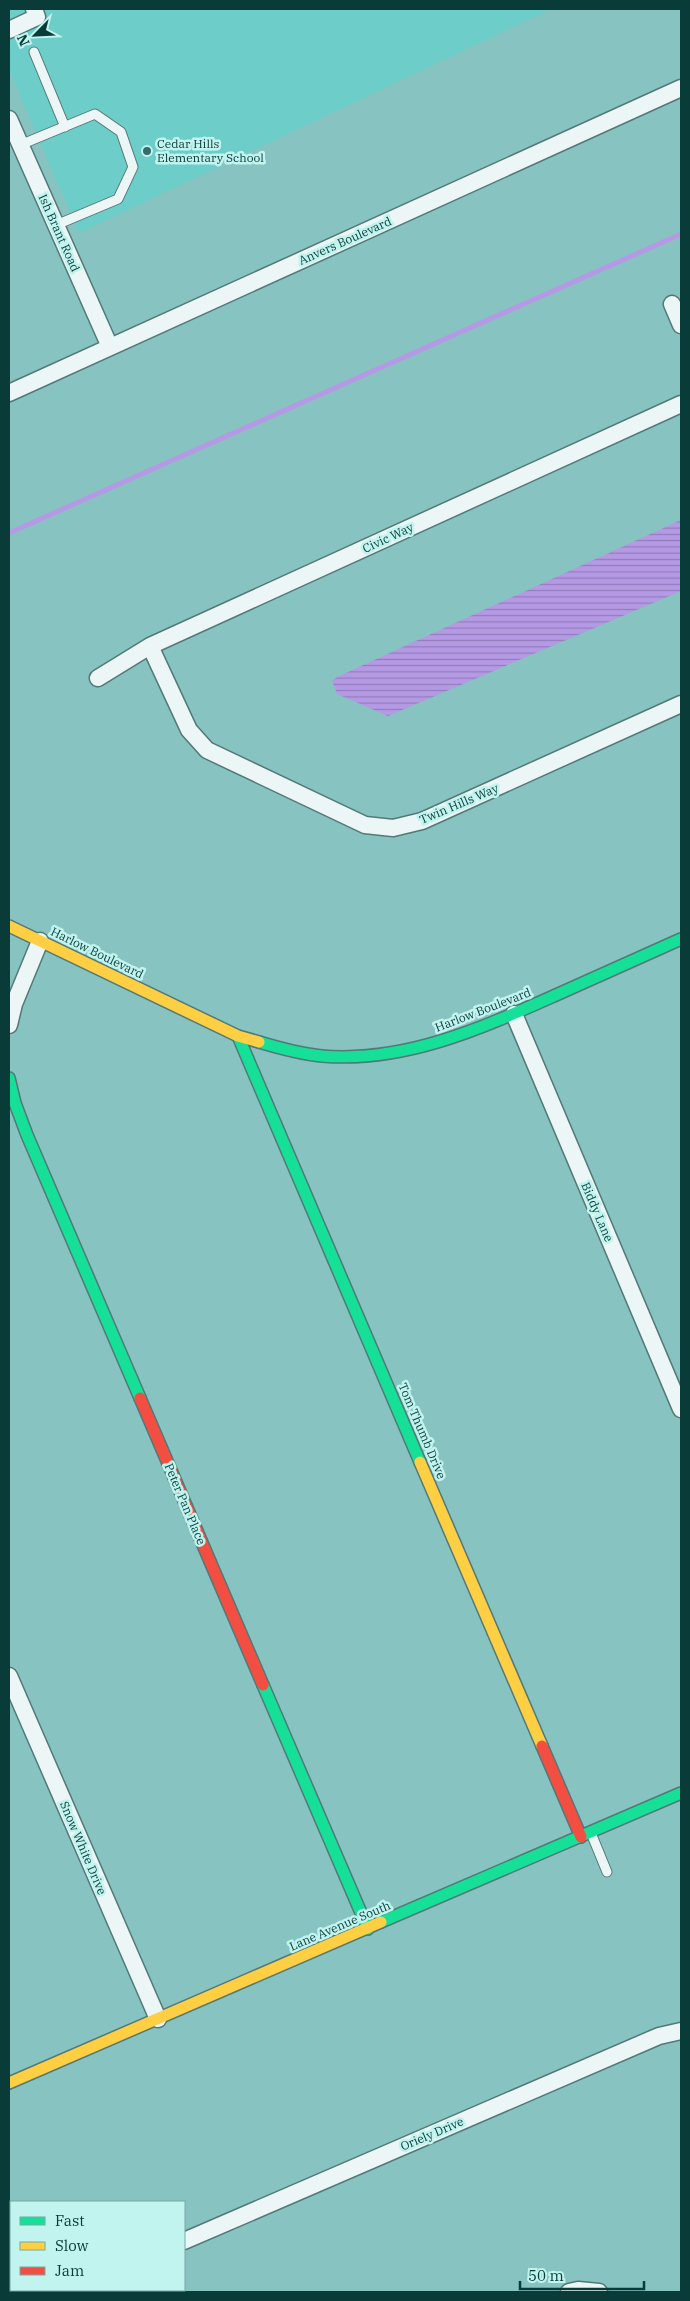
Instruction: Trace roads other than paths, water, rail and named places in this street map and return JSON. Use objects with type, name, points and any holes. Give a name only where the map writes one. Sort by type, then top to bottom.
[{"type":"street","points":[[9,30],[37,17],[34,9]]},
{"type":"street","name":"Anvers Boulevard","points":[[9,394],[681,88]]},
{"type":"street","name":"Ish Brant Road","points":[[9,119],[14,148],[56,225],[110,348]]},
{"type":"street","points":[[672,304],[681,325]]},
{"type":"street","name":"Civic Way","points":[[98,678],[150,646],[681,404]]},
{"type":"street","name":"Twin Hills Way","points":[[150,646],[189,730],[207,750],[365,825],[393,828],[422,821],[681,704]]},
{"type":"street","name":"Harlow Boulevard","points":[[9,926],[238,1036],[283,1049],[322,1056],[364,1056],[408,1050],[452,1039],[514,1014],[681,938]]},
{"type":"street","points":[[9,1025],[14,1004],[40,941]]},
{"type":"street","name":"Biddy Lane","points":[[514,1014],[681,1409]]},
{"type":"street","name":"Tom Thumb Drive","points":[[238,1036],[586,1834]]},
{"type":"street","name":"Peter Pan Place","points":[[9,1078],[26,1135],[368,1928]]},
{"type":"street","name":"Snow White Drive","points":[[9,1676],[158,2019]]},
{"type":"street","name":"Lane Avenue South","points":[[9,2083],[681,1793]]},
{"type":"street","name":"Oriely Drive","points":[[185,2241],[659,2036],[681,2031]]},
{"type":"street","points":[[574,2291],[599,2292]]},
{"type":"lane","points":[[34,52],[65,127]]},
{"type":"lane","points":[[14,148],[95,114],[122,132],[133,166],[118,199],[56,225]]},
{"type":"lane","points":[[586,1834],[608,1872]]},
{"type":"waterway","points":[[9,533],[681,234]]},
{"type":"place","name":"Cedar Hills Elementary School","points":[[147,151]]}]
